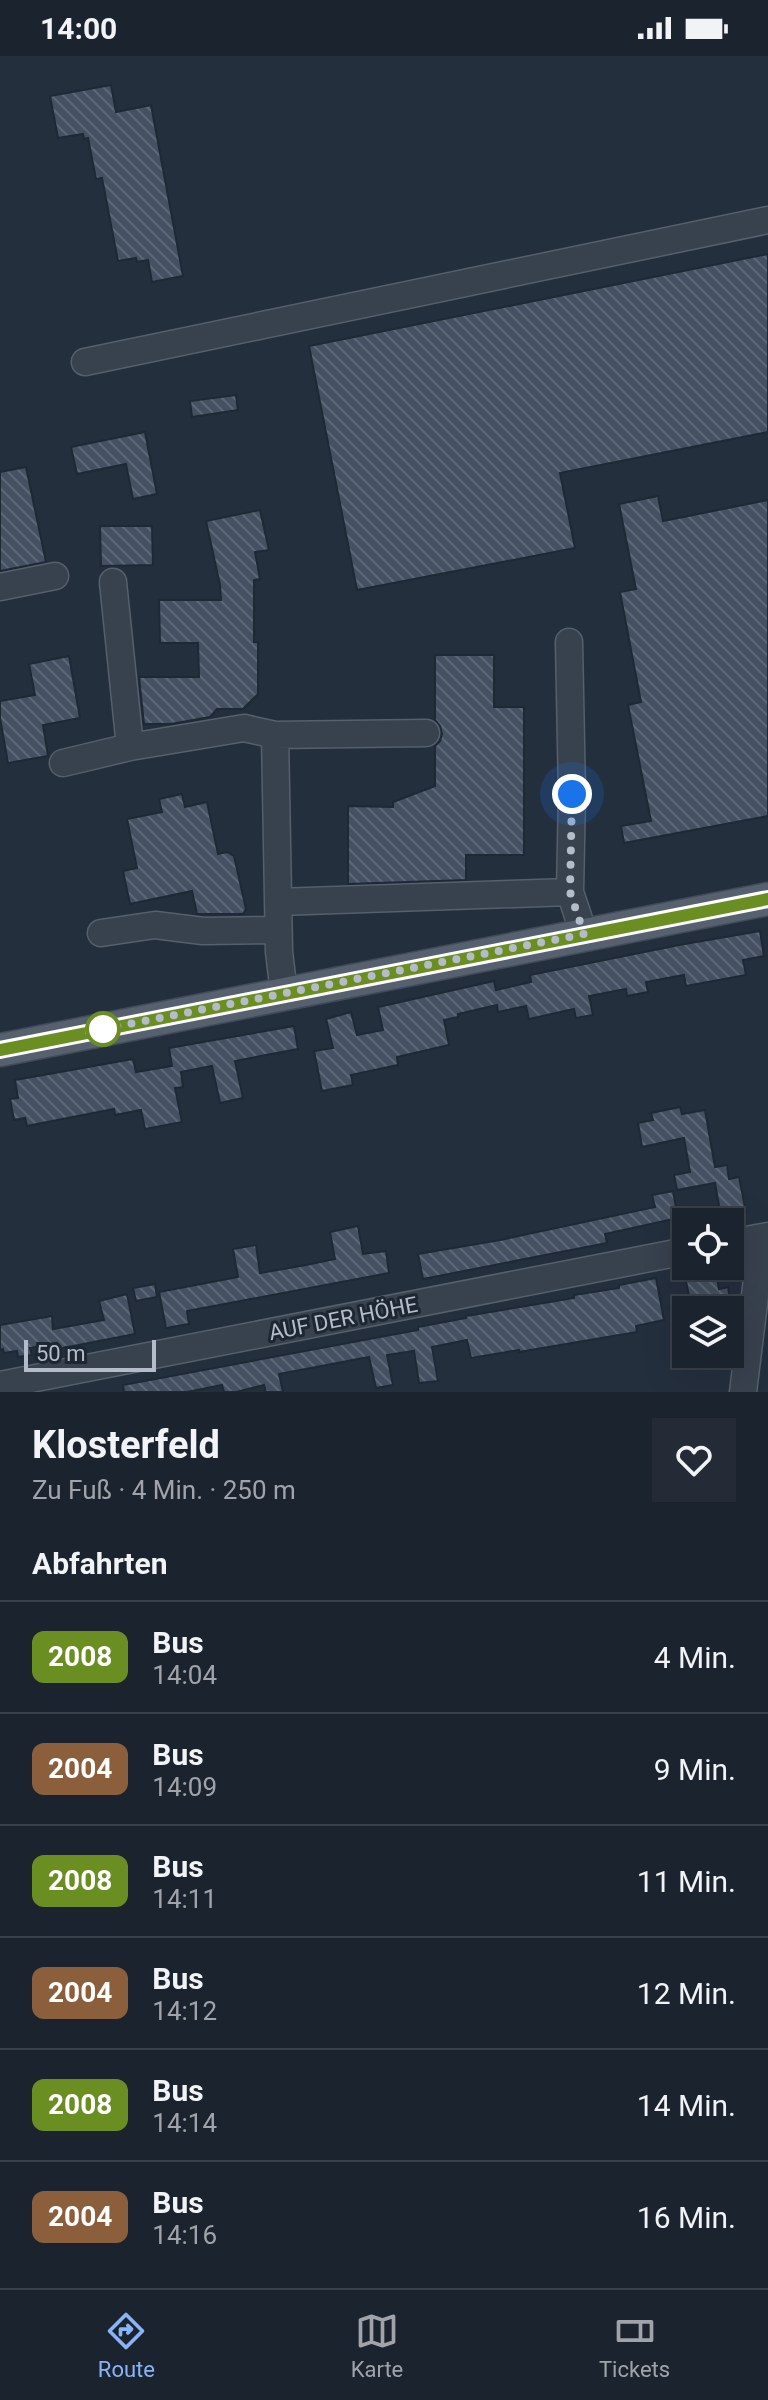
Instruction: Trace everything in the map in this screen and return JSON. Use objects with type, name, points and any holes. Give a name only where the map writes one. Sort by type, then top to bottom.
[{"type":"main road","points":[[0,1050],[768,899]]},
{"type":"street","points":[[85,362],[768,220]]},
{"type":"street","points":[[0,587],[55,576]]},
{"type":"street","points":[[113,582],[130,747]]},
{"type":"street","points":[[569,642],[570,892],[584,934]]},
{"type":"street","points":[[63,763],[130,747],[244,728],[275,735],[426,733]]},
{"type":"street","points":[[275,735],[278,930],[284,993]]},
{"type":"street","points":[[278,902],[570,892]]},
{"type":"street","points":[[101,933],[155,925],[203,931],[278,930]]},
{"type":"street","points":[[743,1392],[762,1237]]},
{"type":"street","name":"AUF DER HÖHE","points":[[0,1385],[672,1254]]},
{"type":"building","points":[[111,85],[116,112],[151,105],[183,276],[152,282],[148,260],[118,261],[102,178],[96,179],[88,138],[84,139],[83,134],[58,138],[50,96]]},
{"type":"building","points":[[768,254],[768,432],[560,473],[575,548],[357,590],[309,346]]},
{"type":"building","points":[[236,395],[238,410],[192,417],[190,401]]},
{"type":"building","points":[[145,432],[157,494],[133,499],[126,464],[77,474],[71,447]]},
{"type":"building","points":[[26,467],[46,562],[0,571],[0,472]]},
{"type":"building","points":[[658,496],[663,521],[768,500],[768,816],[624,843],[621,826],[651,821],[628,705],[641,702],[620,592],[636,589],[619,504]]},
{"type":"building","points":[[260,510],[269,550],[255,552],[260,579],[254,580],[258,694],[243,709],[217,709],[210,717],[171,724],[144,724],[139,677],[199,677],[198,643],[160,643],[159,600],[221,600],[206,521]]},
{"type":"building","points":[[100,526],[152,526],[153,565],[101,566]]},
{"type":"building","points":[[435,655],[494,655],[494,707],[524,707],[524,855],[466,855],[466,880],[348,884],[348,806],[393,807],[393,802],[435,786],[435,746],[442,734],[435,720]]},
{"type":"building","points":[[69,656],[80,718],[43,725],[48,756],[8,763],[0,701],[35,695],[29,664]]},
{"type":"building","points":[[182,794],[185,807],[207,802],[218,854],[227,852],[234,856],[246,909],[243,914],[197,914],[192,891],[130,904],[123,871],[137,868],[127,819],[162,812],[159,799]]},
{"type":"building","points":[[760,931],[764,956],[743,960],[746,975],[686,986],[684,975],[646,982],[648,992],[627,996],[626,989],[589,996],[593,1015],[576,1018],[574,1009],[529,1019],[526,1006],[498,1012],[497,1005],[458,1014],[458,1017],[444,1020],[449,1045],[397,1057],[398,1065],[351,1075],[353,1085],[322,1091],[314,1051],[333,1048],[326,1019],[351,1012],[357,1035],[383,1030],[378,1007],[494,981],[496,990],[531,982],[530,975]]},
{"type":"building","points":[[294,1026],[298,1049],[235,1061],[243,1098],[220,1103],[212,1066],[181,1072],[183,1087],[175,1088],[182,1122],[145,1129],[141,1110],[115,1115],[114,1109],[27,1126],[25,1118],[14,1120],[10,1099],[18,1098],[15,1080],[133,1059],[136,1072],[172,1066],[169,1048]]},
{"type":"building","points":[[680,1107],[682,1114],[705,1110],[715,1167],[727,1165],[729,1179],[739,1177],[746,1212],[744,1208],[719,1208],[715,1183],[677,1190],[674,1175],[690,1172],[684,1138],[642,1147],[638,1123],[653,1120],[651,1113]]},
{"type":"building","points":[[673,1191],[676,1208],[672,1208],[672,1219],[605,1234],[607,1243],[423,1279],[418,1254],[655,1207],[652,1195]]},
{"type":"building","points":[[358,1226],[363,1254],[386,1251],[389,1273],[187,1311],[189,1324],[166,1328],[159,1292],[238,1277],[233,1249],[256,1245],[260,1273],[306,1265],[335,1259],[330,1232]]},
{"type":"building","points":[[656,1278],[664,1320],[636,1326],[637,1332],[471,1358],[467,1340],[432,1347],[438,1381],[419,1383],[414,1351],[387,1355],[393,1385],[376,1388],[369,1357],[279,1374],[283,1392],[266,1392],[264,1385],[224,1392],[222,1385],[187,1392],[124,1392],[123,1385],[418,1330],[418,1327],[466,1316],[574,1298],[574,1295]]},
{"type":"building","points":[[686,1280],[717,1280],[719,1289],[728,1287],[730,1296],[689,1296]]},
{"type":"building","points":[[155,1284],[157,1297],[136,1301],[133,1288]]},
{"type":"building","points":[[127,1294],[135,1334],[58,1349],[57,1343],[30,1348],[32,1355],[18,1357],[17,1351],[4,1353],[3,1349],[0,1350],[0,1325],[52,1316],[53,1329],[104,1320],[99,1301]]},
{"type":"bus line","name":"2008","points":[[0,1050],[768,899]]},
{"type":"route","points":[[103,1029],[89,1032],[584,934],[570,892],[572,794]]}]
